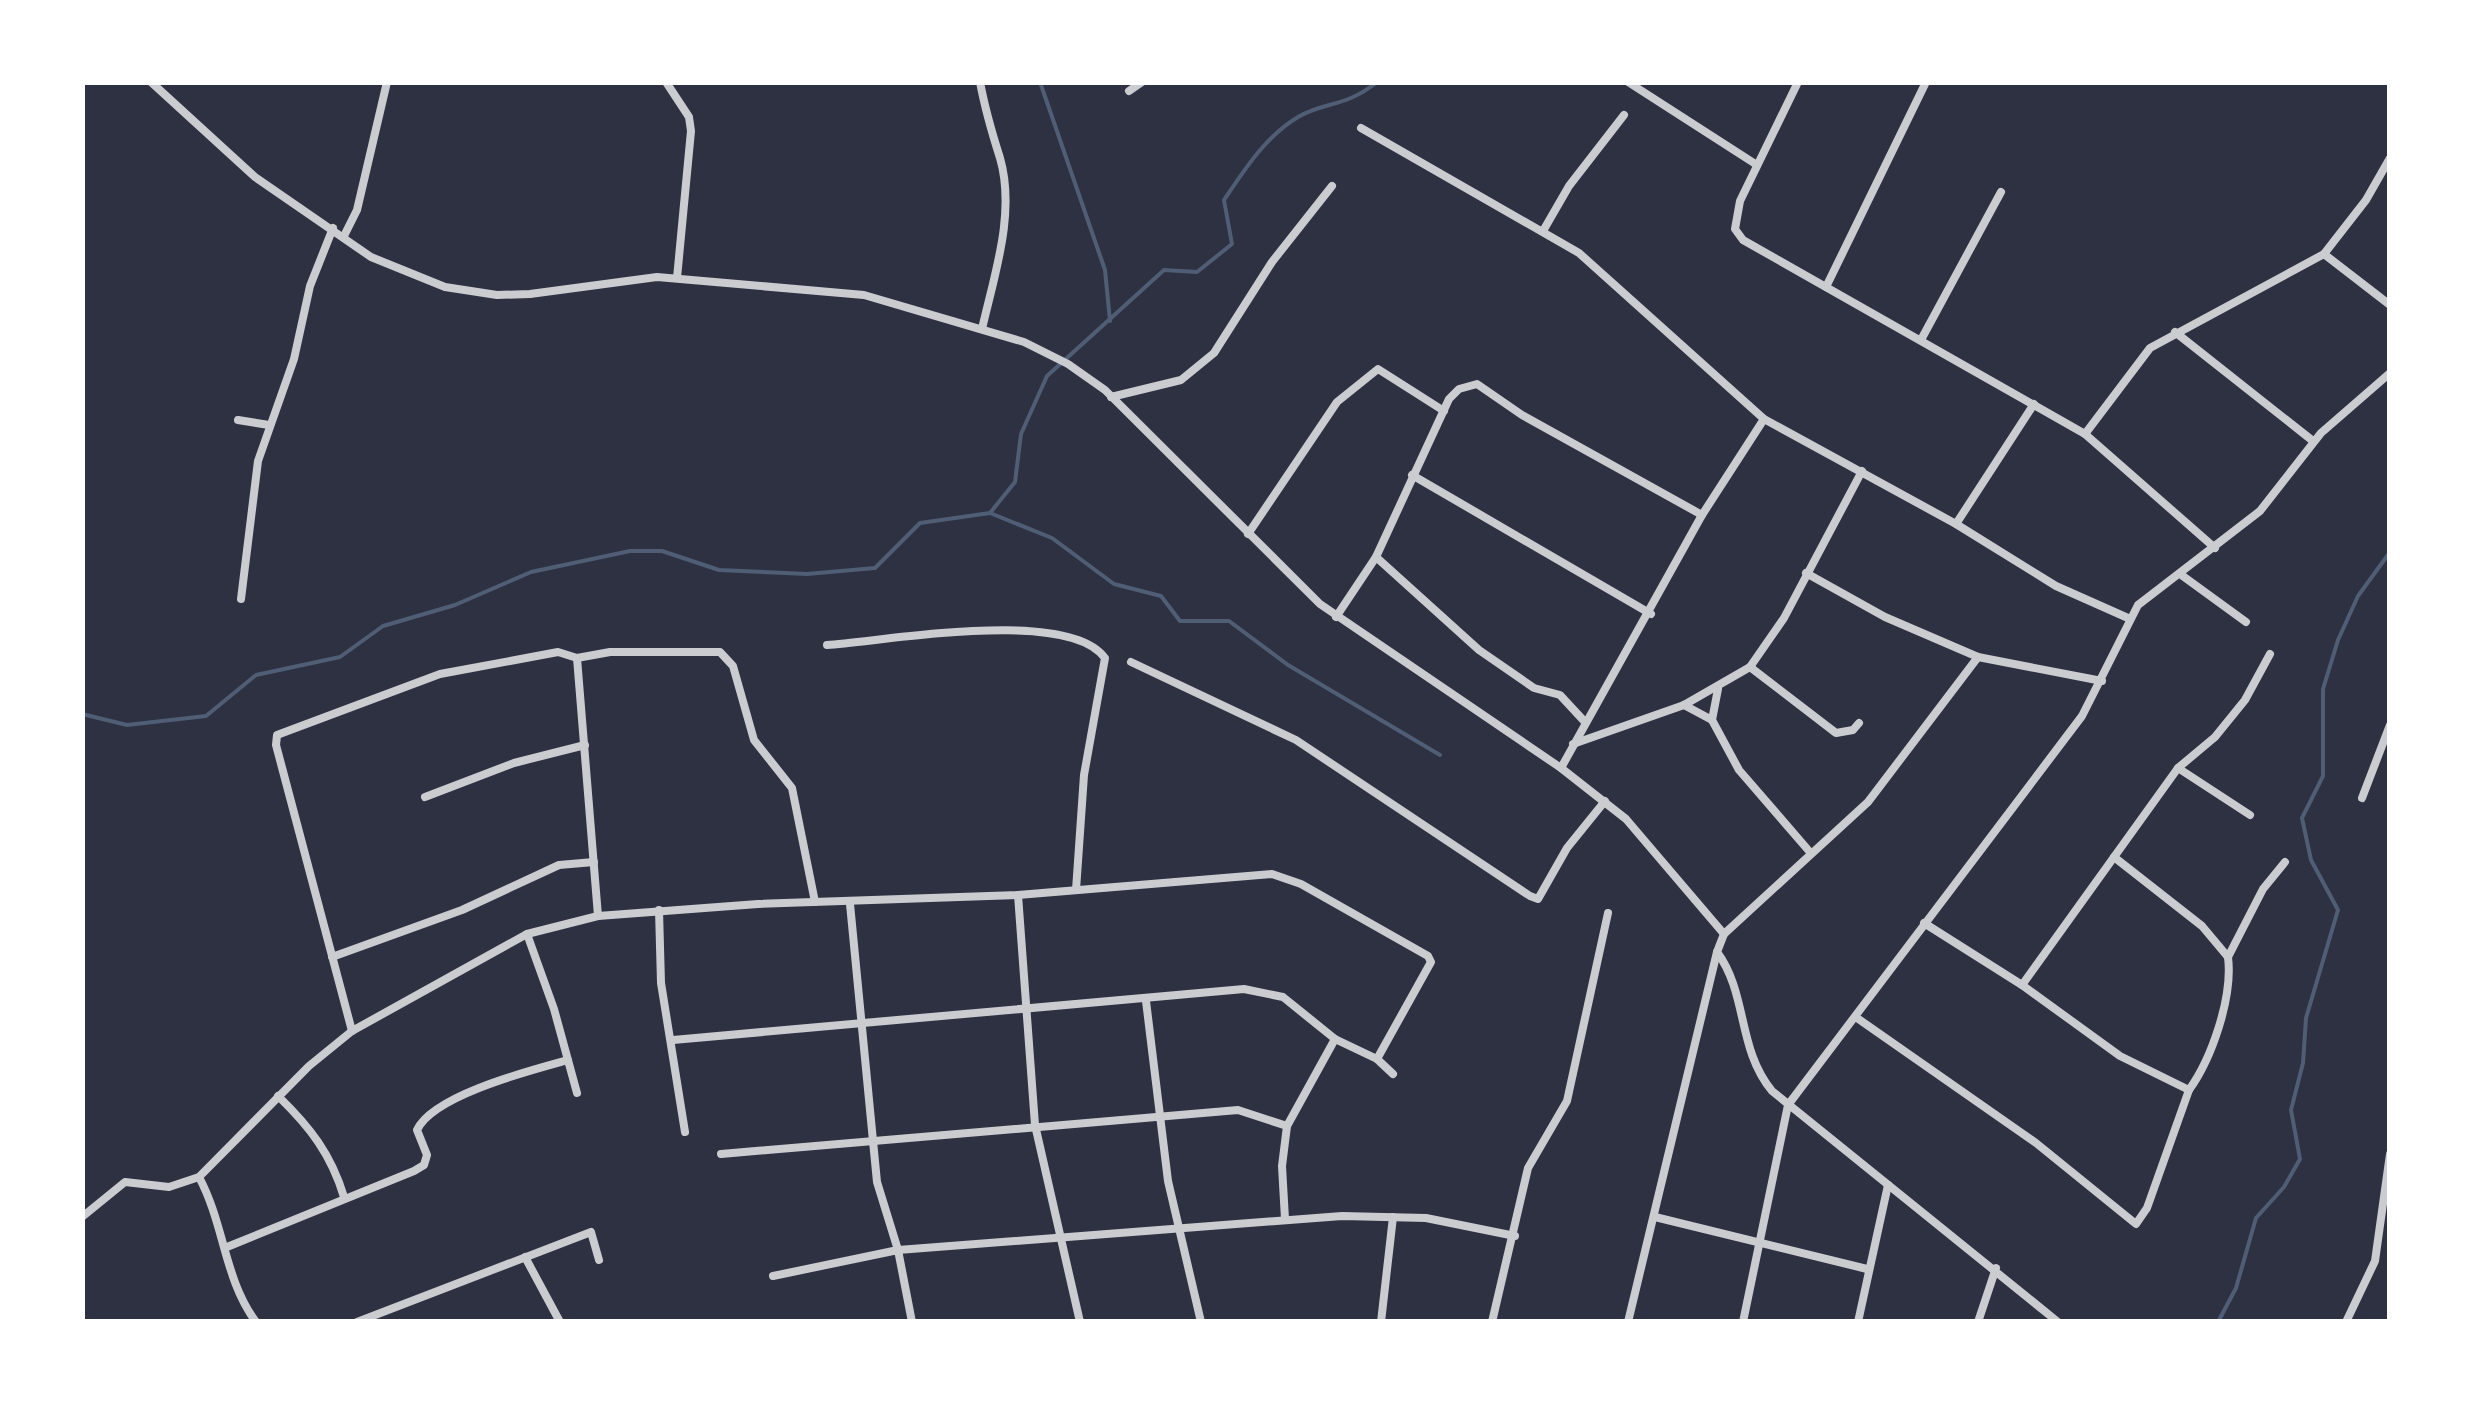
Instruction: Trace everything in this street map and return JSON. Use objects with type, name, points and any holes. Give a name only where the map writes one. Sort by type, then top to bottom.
[{"type":"street","points":[[150,82],[256,177],[394,268],[445,287],[497,296],[632,278],[677,278],[882,298],[1047,353],[1112,397],[1336,617],[1605,801],[1660,854],[1724,934]]},
{"type":"street","points":[[344,236],[357,210],[386,82]]},
{"type":"street","points":[[666,82],[689,116],[691,131],[677,278]]},
{"type":"street","points":[[980,82],[990,134],[1000,157],[1004,207],[1004,230],[982,329]]},
{"type":"street","points":[[1129,91],[1142,82]]},
{"type":"street","points":[[1628,82],[1757,165]]},
{"type":"street","points":[[1798,82],[1734,216],[1735,230],[1754,250],[1922,338],[2085,434],[2215,548]]},
{"type":"street","points":[[1826,286],[1926,82]]},
{"type":"street","points":[[1543,232],[1569,186],[1624,115]]},
{"type":"street","points":[[1361,128],[1579,253],[1764,419],[1956,524],[2056,586],[2128,618]]},
{"type":"street","points":[[2085,434],[2150,348],[2324,254],[2388,164]]},
{"type":"street","points":[[1112,397],[1181,380],[1214,353],[1265,272],[1332,186]]},
{"type":"street","points":[[1922,338],[2000,192]]},
{"type":"street","points":[[241,599],[252,491],[269,425],[298,345],[310,286],[333,228]]},
{"type":"street","points":[[2324,254],[2390,305]]},
{"type":"street","points":[[2175,332],[2314,441]]},
{"type":"street","points":[[1248,534],[1337,402],[1378,369],[1444,411]]},
{"type":"street","points":[[1743,1322],[1788,1105],[1858,1018],[1924,923],[2082,716],[2102,682],[2128,618],[2273,497],[2314,441],[2390,373]]},
{"type":"street","points":[[1336,617],[1376,556],[1412,475],[1459,389],[1477,384],[1522,415],[1702,514]]},
{"type":"street","points":[[1956,524],[2034,404]]},
{"type":"street","points":[[1561,768],[1651,614],[1702,514],[1764,419]]},
{"type":"street","points":[[238,420],[269,425]]},
{"type":"street","points":[[1574,744],[1684,705],[1750,667],[1769,645],[1862,471]]},
{"type":"street","points":[[1412,475],[1651,614]]},
{"type":"street","points":[[1376,556],[1479,650],[1541,692],[1560,695],[1585,722]]},
{"type":"street","points":[[1806,573],[1884,617],[1978,657],[2102,682]]},
{"type":"street","points":[[2180,574],[2246,622]]},
{"type":"street","points":[[828,645],[1032,628],[1097,648],[1105,658],[1084,775],[1076,890]]},
{"type":"street","points":[[352,1030],[276,745],[278,735],[440,674],[558,652],[577,658],[610,652],[720,652],[731,661],[754,740],[792,788],[815,902]]},
{"type":"street","points":[[2022,985],[2178,768],[2215,737],[2245,700],[2270,654]]},
{"type":"street","points":[[1628,1322],[1724,934],[1868,802],[1978,657]]},
{"type":"street","points":[[577,658],[598,916]]},
{"type":"street","points":[[1131,662],[1296,740],[1530,896],[1538,898],[1544,891],[1567,848],[1605,801]]},
{"type":"street","points":[[1750,667],[1836,733],[1853,730],[1860,723]]},
{"type":"street","points":[[1712,720],[1718,688]]},
{"type":"street","points":[[1684,705],[1712,720],[1739,770],[1810,852]]},
{"type":"street","points":[[2362,798],[2390,725]]},
{"type":"street","points":[[425,798],[514,762],[585,745]]},
{"type":"street","points":[[2178,768],[2250,814]]},
{"type":"street","points":[[1858,1018],[2036,1143],[2136,1224],[2147,1208],[2189,1090],[2200,1074],[2230,971],[2228,957],[2182,908],[2114,857]]},
{"type":"street","points":[[332,957],[462,910],[559,865],[594,862]]},
{"type":"street","points":[[2228,957],[2263,889],[2285,862]]},
{"type":"street","points":[[82,1218],[125,1182],[169,1188],[200,1177],[278,1096],[352,1030],[527,934],[598,916],[815,902],[850,904],[1018,896],[1272,874],[1301,884],[1428,956],[1431,962],[1377,1059]]},
{"type":"street","points":[[1018,896],[1035,1125],[1080,1322]]},
{"type":"street","points":[[850,904],[876,1182],[898,1250],[912,1322]]},
{"type":"street","points":[[660,910],[661,983],[685,1132]]},
{"type":"street","points":[[1492,1322],[1528,1168],[1568,1101],[1608,913]]},
{"type":"street","points":[[1924,923],[2022,985],[2120,1056],[2189,1090]]},
{"type":"street","points":[[527,934],[577,1093]]},
{"type":"street","points":[[1717,952],[1734,974],[1751,1062],[1788,1105],[1996,1268],[2058,1322]]},
{"type":"street","points":[[673,1040],[1146,1001],[1198,992],[1268,992],[1283,997],[1335,1039],[1377,1059],[1393,1074]]},
{"type":"street","points":[[1146,1001],[1168,1181],[1201,1322]]},
{"type":"street","points":[[1285,1219],[1282,1166],[1287,1126],[1335,1039]]},
{"type":"street","points":[[227,1247],[424,1165],[427,1156],[417,1130],[426,1118],[470,1092],[568,1060]]},
{"type":"street","points":[[278,1096],[318,1139],[333,1164],[344,1197]]},
{"type":"street","points":[[722,1154],[1238,1110],[1287,1126]]},
{"type":"street","points":[[2346,1322],[2375,1262],[2389,1157]]},
{"type":"street","points":[[200,1177],[227,1247],[232,1278],[256,1322]]},
{"type":"street","points":[[1858,1322],[1888,1185]]},
{"type":"street","points":[[1381,1322],[1393,1217]]},
{"type":"street","points":[[1656,1217],[1867,1269]]},
{"type":"street","points":[[772,1276],[898,1250],[1061,1240],[1285,1219],[1426,1218],[1515,1236]]},
{"type":"street","points":[[357,1322],[592,1232],[599,1260]]},
{"type":"street","points":[[525,1257],[560,1322]]},
{"type":"street","points":[[1978,1322],[1996,1268]]},
{"type":"waterway","points":[[1040,82],[1105,270],[1110,321]]},
{"type":"waterway","points":[[82,714],[127,725],[206,716],[256,675],[340,657],[383,626],[455,605],[531,572],[630,551],[662,551],[719,570],[807,574],[875,568],[920,523],[990,513],[1015,482],[1021,434],[1047,376],[1164,270],[1197,272],[1232,244],[1224,200],[1275,134],[1298,117],[1355,96],[1377,82]]},
{"type":"waterway","points":[[990,513],[1052,538],[1114,584],[1161,596],[1180,621],[1229,621],[1288,665],[1440,755]]},
{"type":"waterway","points":[[2218,1322],[2236,1288],[2256,1218],[2284,1187],[2300,1159],[2291,1110],[2303,1063],[2306,1018],[2338,910],[2311,860],[2302,818],[2323,776],[2323,689],[2338,640],[2358,596],[2390,552]]}]
